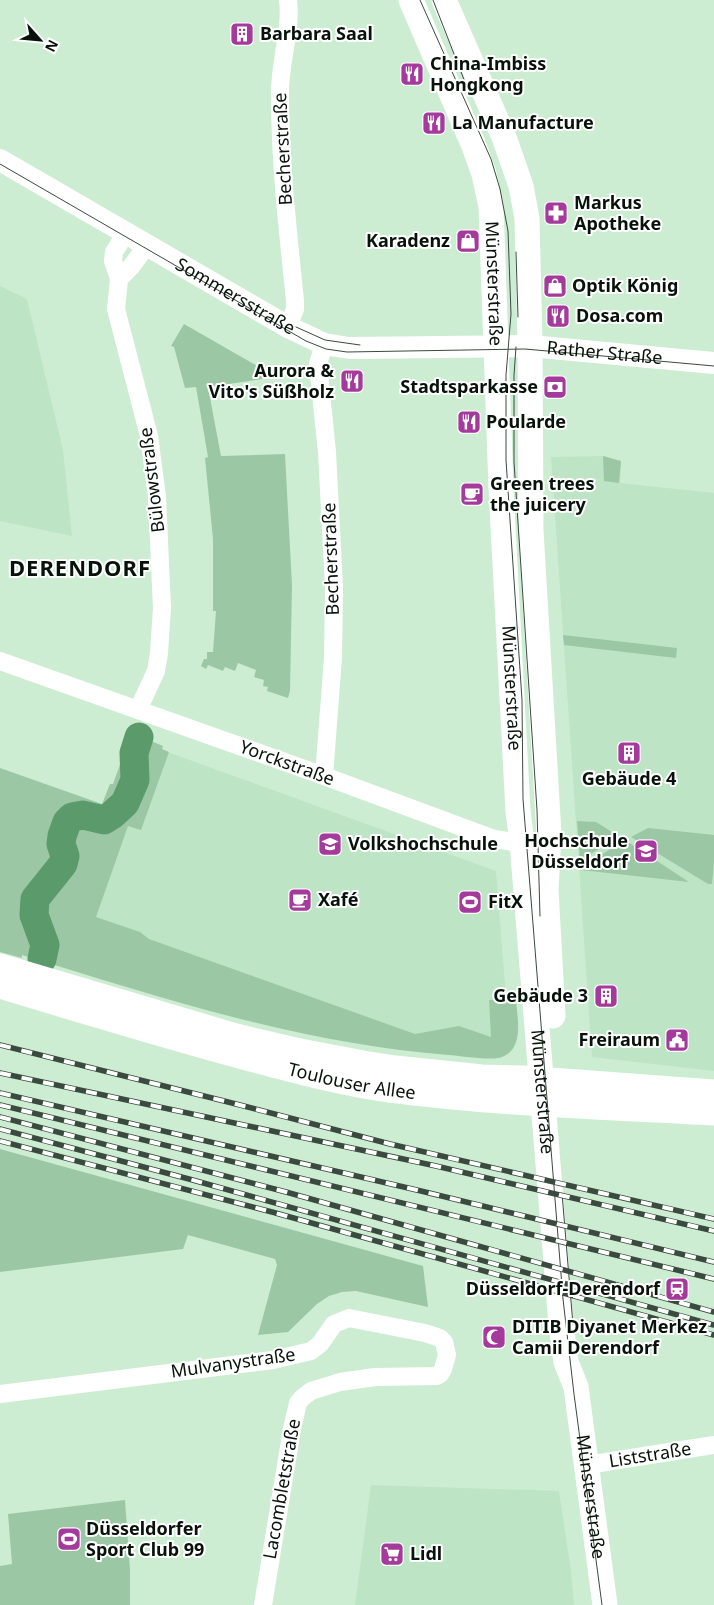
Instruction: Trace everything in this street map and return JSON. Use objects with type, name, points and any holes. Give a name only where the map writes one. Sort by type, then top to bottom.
[{"type":"main road","name":"Münsterstraße","points":[[411,0],[474,146],[486,181],[491,206],[495,345],[518,811],[549,1080]]},
{"type":"main road","name":"Münsterstraße","points":[[444,0],[504,137],[521,186],[527,218],[531,531],[549,834],[546,890],[549,1080],[566,1362],[576,1387],[605,1605]]},
{"type":"main road","name":"Toulouser Allee","points":[[0,966],[236,1036],[295,1050],[395,1068],[482,1077],[714,1092]]},
{"type":"main road","name":"Toulouser Allee","points":[[0,986],[204,1047],[344,1082],[390,1090],[551,1111],[714,1114]]},
{"type":"street","name":"Becherstraße","points":[[288,0],[288,20],[280,95],[281,152],[295,300],[295,309],[288,327]]},
{"type":"street","name":"Sommersstraße","points":[[0,160],[288,327],[324,344],[349,348],[495,345]]},
{"type":"street","name":"Bülowstraße","points":[[126,233],[114,252],[113,261],[119,279],[116,309],[149,436],[156,488],[162,608],[160,653],[156,671],[138,710]]},
{"type":"street","points":[[119,279],[131,267],[147,245]]},
{"type":"street","name":"Becherstraße","points":[[324,344],[318,364],[327,452],[334,587],[333,658],[324,776]]},
{"type":"street","name":"Rather Straße","points":[[495,345],[530,346],[714,363]]},
{"type":"street","name":"Yorckstraße","points":[[0,662],[324,776],[494,839],[522,843]]},
{"type":"street","points":[[522,843],[530,845],[546,890]]},
{"type":"street","name":"Mulvanystraße","points":[[0,1394],[273,1360],[311,1351],[320,1344],[334,1324],[349,1318],[440,1338],[444,1342],[446,1355],[446,1362],[440,1374]]},
{"type":"street","name":"Lacombletstraße","points":[[263,1605],[292,1429],[296,1411],[302,1398],[311,1391],[340,1382],[375,1377],[434,1376],[440,1374]]},
{"type":"street","name":"Liststraße","points":[[587,1465],[714,1445]]},
{"type":"shaded area","points":[[0,286],[27,299],[63,450],[72,536],[0,521]]},
{"type":"shaded area","points":[[184,324],[273,375],[269,378],[208,387],[221,456],[285,454],[292,585],[290,691],[288,698],[267,691],[268,687],[263,686],[264,680],[254,677],[256,670],[238,663],[235,671],[225,667],[223,671],[208,665],[206,669],[201,666],[204,659],[207,659],[207,652],[213,652],[216,611],[213,611],[213,539],[205,458],[208,457],[196,387],[185,388],[174,347],[171,346]]},
{"type":"shaded area","name":"Hochschule Düsseldorf","points":[[603,456],[621,461],[620,483],[714,493],[714,1071],[592,1057],[551,457]]},
{"type":"shaded area","points":[[603,456],[621,461],[619,483],[604,481]]},
{"type":"shaded area","points":[[563,635],[677,648],[676,658],[564,645]]},
{"type":"shaded area","points":[[134,734],[163,746],[162,749],[169,752],[141,830],[128,826],[96,917],[140,932],[149,939],[415,1034],[459,1026],[491,1037],[489,1000],[516,999],[517,1040],[509,1053],[502,1057],[491,1059],[476,1058],[340,1041],[233,1017],[180,1003],[22,955],[22,958],[0,952],[0,768],[102,804],[110,784],[113,784],[128,742],[131,743]]},
{"type":"shaded area","points":[[151,746],[496,871],[510,1047],[386,1033],[91,928]]},
{"type":"shaded area","points":[[577,821],[596,822],[620,837],[580,860]]},
{"type":"shaded area","points":[[648,828],[714,835],[712,884],[708,884],[631,837]]},
{"type":"shaded area","points":[[625,840],[689,882],[581,870],[580,868]]},
{"type":"shaded area","points":[[0,1149],[423,1266],[428,1307],[356,1291],[342,1292],[329,1296],[317,1304],[288,1332],[258,1335],[277,1265],[275,1259],[188,1235],[183,1249],[0,1272]]},
{"type":"shaded area","points":[[371,1485],[559,1491],[574,1605],[355,1605]]},
{"type":"shaded area","name":"Düsseldorfer Sport Club 99","points":[[125,1500],[130,1570],[130,1605],[0,1605],[0,1566],[12,1564],[8,1514]]},
{"type":"waterway","points":[[42,959],[45,945],[34,915],[35,899],[63,864],[65,856],[61,844],[67,822],[72,817],[83,815],[104,820],[125,803],[135,780],[134,753],[139,737]]},
{"type":"tram line","points":[[420,0],[491,159],[500,189],[508,231],[511,314],[506,375],[506,460],[522,700],[523,799],[563,1299],[602,1605]]},
{"type":"tram line","points":[[433,0],[470,95]]},
{"type":"tram line","points":[[0,164],[306,341],[326,349],[347,352],[525,349],[714,366]]},
{"type":"tram line","points":[[516,252],[518,317]]},
{"type":"tram line","points":[[296,327],[325,340],[360,345]]},
{"type":"tram line","points":[[516,347],[514,375],[514,462],[537,810],[540,916]]},
{"type":"tram line","points":[[562,1193],[573,1325]]},
{"type":"railway","points":[[0,1045],[390,1144],[714,1219]]},
{"type":"railway","points":[[0,1073],[436,1166],[714,1231]]},
{"type":"railway","points":[[0,1093],[421,1191],[714,1262]]},
{"type":"railway","points":[[0,1105],[714,1279]]},
{"type":"railway","points":[[0,1117],[286,1192],[714,1312]]},
{"type":"railway","points":[[0,1129],[189,1179],[714,1325]]},
{"type":"railway","points":[[0,1141],[272,1212],[714,1335]]},
{"type":"place","name":"Barbara Saal","points":[[242,34]]},
{"type":"place","name":"China-Imbiss Hongkong","points":[[412,74]]},
{"type":"place","name":"La Manufacture","points":[[434,123]]},
{"type":"place","name":"Markus Apotheke","points":[[556,213]]},
{"type":"place","name":"Karadenz","points":[[468,241]]},
{"type":"place","name":"Optik König","points":[[555,286]]},
{"type":"place","name":"Dosa.com","points":[[558,316]]},
{"type":"place","name":"Aurora & Vito's Süßholz","points":[[352,381]]},
{"type":"place","name":"Stadtsparkasse","points":[[555,387]]},
{"type":"place","name":"Poularde","points":[[469,422]]},
{"type":"place","name":"Green trees the juicery","points":[[472,494]]},
{"type":"place","name":"Gebäude 4","points":[[629,753]]},
{"type":"place","name":"Volkshochschule","points":[[330,844]]},
{"type":"place","name":"Hochschule Düsseldorf","points":[[646,851]]},
{"type":"place","name":"Xafé","points":[[300,900]]},
{"type":"place","name":"FitX","points":[[470,902]]},
{"type":"place","name":"Gebäude 3","points":[[606,996]]},
{"type":"place","name":"Freiraum","points":[[677,1040]]},
{"type":"place","name":"Düsseldorf-Derendorf","points":[[677,1289]]},
{"type":"place","name":"DITIB Diyanet Merkez Camii Derendorf","points":[[494,1337]]},
{"type":"place","name":"Düsseldorfer Sport Club 99","points":[[69,1539]]},
{"type":"place","name":"Lidl","points":[[392,1554]]},
{"type":"district","name":"DERENDORF","points":[[80,568]]}]
